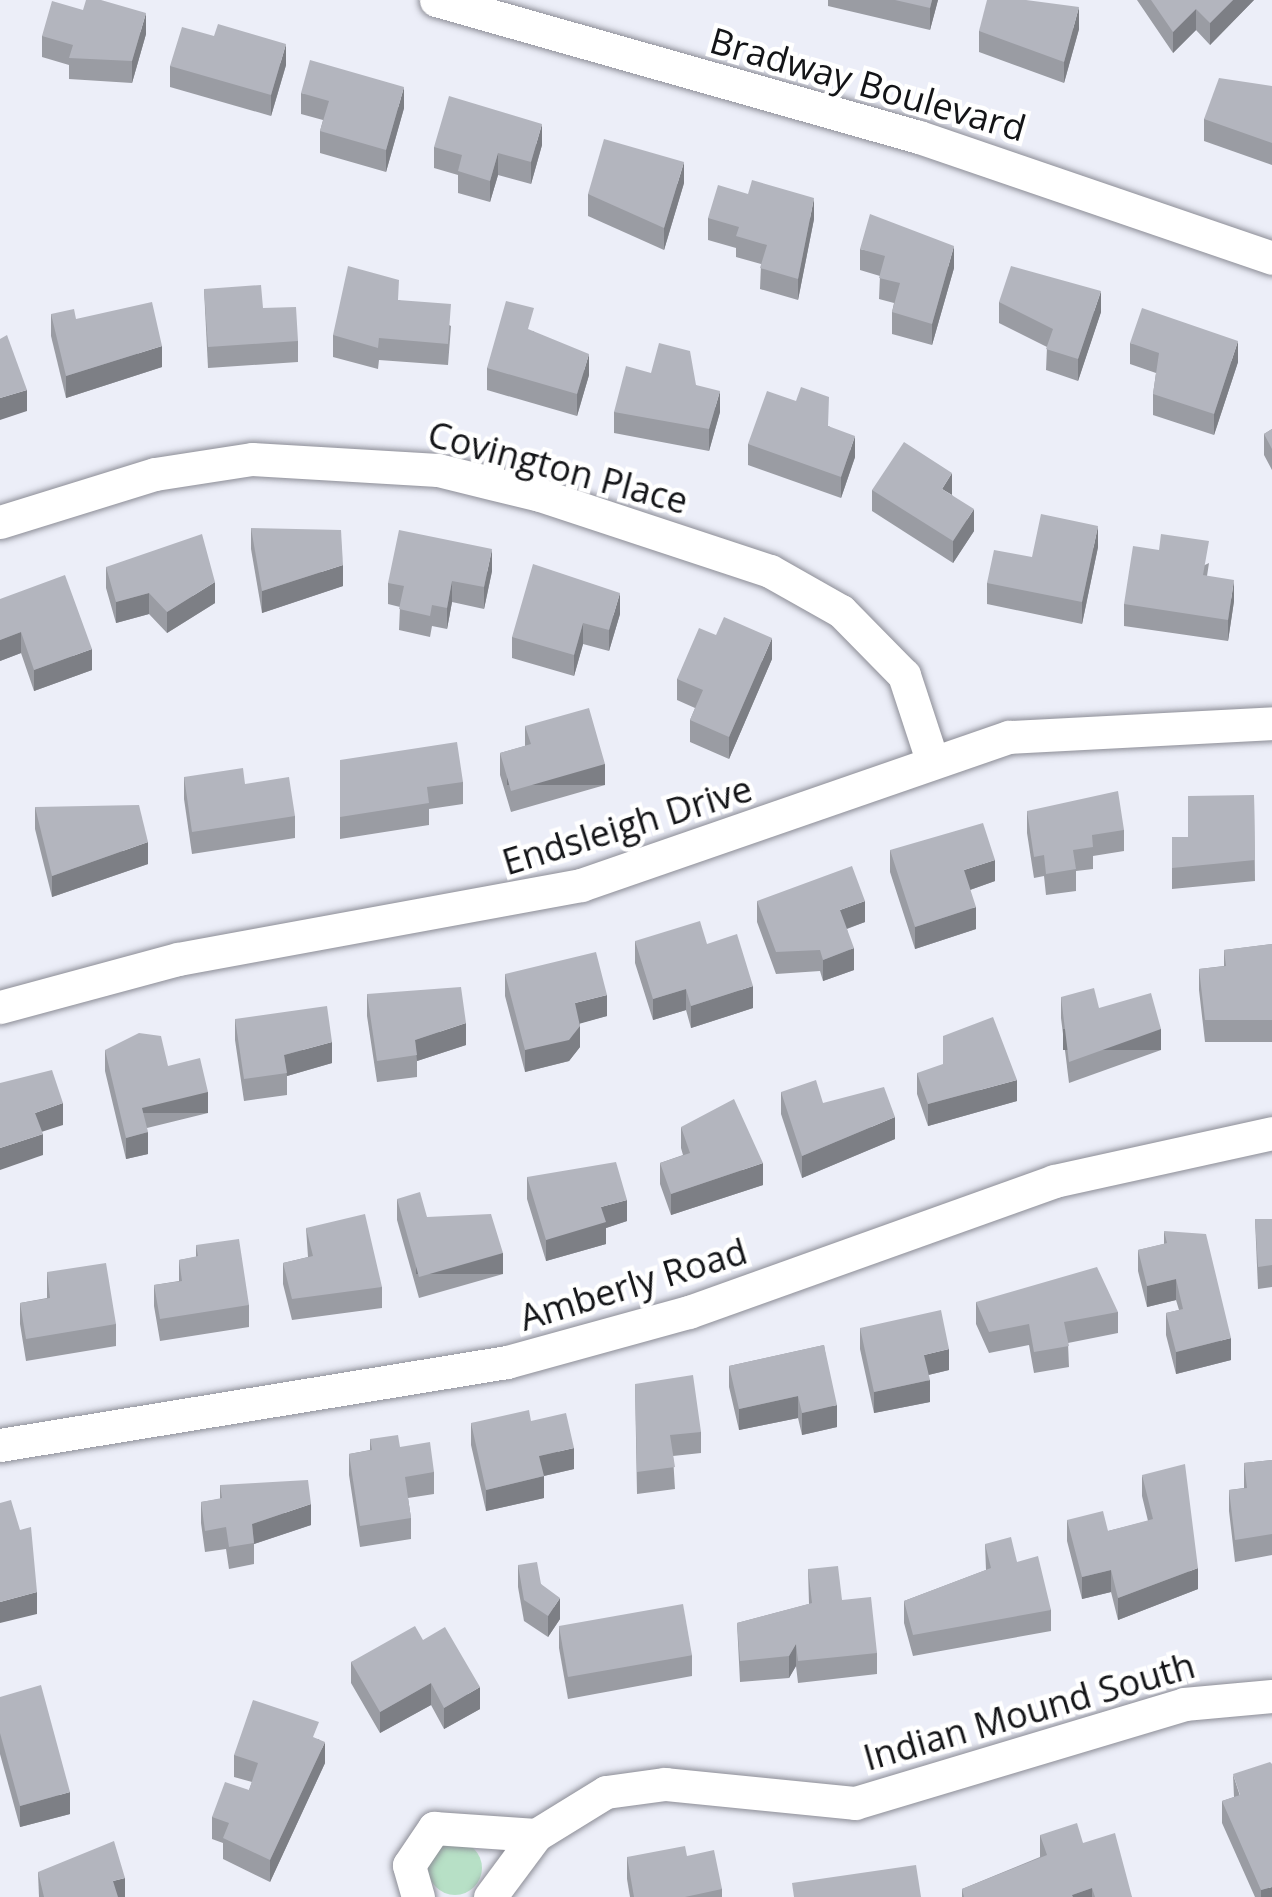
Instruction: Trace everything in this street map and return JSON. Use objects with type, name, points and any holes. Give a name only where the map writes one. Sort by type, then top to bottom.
[{"type":"street","name":"Bradway Boulevard","points":[[436,0],[939,144],[1272,259]]},
{"type":"street","name":"Covington Place","points":[[0,523],[155,474],[252,459],[438,470],[540,495],[750,564],[841,611],[904,675],[931,757]]},
{"type":"street","name":"Endsleigh Drive","points":[[0,1006],[178,959],[581,885],[931,757],[1063,728],[1272,723]]},
{"type":"street","name":"Amberly Road","points":[[0,1445],[507,1362],[689,1312],[1075,1174],[1272,1132]]},
{"type":"street","name":"Indian Mound South","points":[[490,1897],[536,1835],[584,1800],[633,1786],[855,1803],[1184,1704],[1272,1696]]},
{"type":"street","points":[[418,1897],[409,1865],[434,1828],[536,1835]]},
{"type":"green space","points":[[455,1841],[474,1849],[482,1868],[474,1887],[455,1895],[436,1887],[428,1868],[436,1849]]},
{"type":"building","points":[[86,0],[146,13],[132,61],[69,58],[73,45],[42,36],[52,1],[83,10]]},
{"type":"building","points":[[895,0],[932,0],[930,8]]},
{"type":"building","points":[[987,0],[1079,7],[1064,62],[979,31]]},
{"type":"building","points":[[1151,0],[1233,0],[1210,23],[1196,9],[1173,32]]},
{"type":"building","points":[[218,24],[286,44],[271,95],[170,66],[182,27],[214,36]]},
{"type":"building","points":[[310,60],[404,87],[386,150],[320,131],[329,101],[301,93]]},
{"type":"building","points":[[1219,78],[1272,86],[1272,143],[1204,119]]},
{"type":"building","points":[[449,96],[542,124],[531,162],[498,153],[490,181],[458,171],[462,155],[434,147]]},
{"type":"building","points":[[604,139],[684,162],[664,228],[588,194]]},
{"type":"building","points":[[752,180],[814,198],[798,279],[760,268],[767,245],[736,236],[739,227],[708,218],[718,185],[748,194]]},
{"type":"building","points":[[870,214],[954,246],[932,324],[892,312],[900,283],[879,278],[885,256],[860,249]]},
{"type":"building","points":[[348,266],[399,280],[398,300],[451,304],[448,344],[379,338],[378,348],[333,335]]},
{"type":"building","points":[[1011,266],[1101,291],[1078,359],[1046,349],[1053,329],[999,302]]},
{"type":"building","points":[[261,285],[263,308],[296,307],[298,341],[208,347],[204,289]]},
{"type":"building","points":[[506,301],[534,308],[528,329],[589,354],[577,394],[487,368]]},
{"type":"building","points":[[152,302],[162,346],[66,376],[51,314],[74,309],[76,319]]},
{"type":"building","points":[[1142,308],[1238,341],[1214,414],[1153,394],[1159,353],[1130,343]]},
{"type":"building","points":[[7,335],[27,390],[0,398],[0,339]]},
{"type":"building","points":[[659,343],[690,351],[696,385],[720,391],[709,429],[614,412],[626,366],[651,373]]},
{"type":"building","points":[[801,387],[829,397],[828,426],[855,436],[841,477],[748,444],[767,391],[796,401]]},
{"type":"building","points":[[904,442],[952,473],[942,489],[974,509],[953,541],[872,490]]},
{"type":"building","points":[[1041,514],[1098,526],[1082,602],[987,583],[994,550],[1032,557]]},
{"type":"building","points":[[251,528],[341,530],[343,565],[262,591]]},
{"type":"building","points":[[399,530],[492,549],[484,587],[452,581],[447,608],[432,605],[430,616],[399,609],[404,586],[388,583]]},
{"type":"building","points":[[202,534],[215,582],[167,612],[149,593],[116,602],[106,567]]},
{"type":"building","points":[[1161,534],[1209,541],[1203,575],[1234,580],[1228,620],[1124,604],[1133,546],[1159,550]]},
{"type":"building","points":[[533,564],[620,593],[609,630],[583,623],[574,655],[512,637]]},
{"type":"building","points":[[65,575],[92,649],[34,670],[21,632],[0,640],[0,599]]},
{"type":"building","points":[[724,617],[772,638],[729,737],[690,720],[703,690],[677,679],[699,628],[716,635]]},
{"type":"building","points":[[589,708],[605,764],[511,791],[500,753],[531,744],[525,726]]},
{"type":"building","points":[[457,742],[463,782],[427,787],[429,803],[340,817],[340,760]]},
{"type":"building","points":[[243,768],[245,784],[289,777],[295,816],[192,832],[184,777]]},
{"type":"building","points":[[1118,791],[1124,830],[1092,835],[1093,847],[1073,850],[1076,869],[1046,874],[1044,855],[1034,857],[1027,811]]},
{"type":"building","points":[[1254,795],[1255,860],[1172,868],[1172,837],[1188,837],[1188,796]]},
{"type":"building","points":[[139,805],[148,842],[52,876],[35,807]]},
{"type":"building","points":[[983,823],[995,860],[964,870],[976,907],[915,927],[890,850]]},
{"type":"building","points":[[852,866],[865,901],[840,910],[854,948],[823,960],[820,950],[776,952],[757,901]]},
{"type":"building","points":[[700,921],[707,944],[737,934],[753,986],[691,1006],[686,989],[653,999],[635,941]]},
{"type":"building","points":[[1272,944],[1272,1020],[1205,1020],[1199,969],[1226,966],[1224,950]]},
{"type":"building","points":[[596,952],[607,995],[575,1003],[580,1026],[569,1040],[525,1050],[505,974]]},
{"type":"building","points":[[461,987],[466,1023],[415,1040],[417,1055],[377,1061],[367,994]]},
{"type":"building","points":[[1094,988],[1099,1008],[1151,993],[1161,1029],[1069,1062],[1061,997]]},
{"type":"building","points":[[327,1006],[332,1042],[284,1055],[287,1073],[244,1079],[235,1019]]},
{"type":"building","points":[[993,1017],[1017,1080],[928,1104],[917,1073],[943,1064],[943,1036]]},
{"type":"building","points":[[139,1033],[161,1036],[168,1066],[200,1058],[208,1092],[142,1108],[148,1132],[126,1138],[105,1050]]},
{"type":"building","points":[[52,1070],[63,1103],[35,1113],[43,1134],[0,1148],[0,1083]]},
{"type":"building","points":[[816,1080],[823,1103],[884,1087],[895,1117],[802,1156],[781,1092]]},
{"type":"building","points":[[734,1099],[763,1163],[671,1194],[660,1163],[690,1153],[681,1127]]},
{"type":"building","points":[[616,1162],[627,1200],[601,1207],[606,1222],[546,1240],[527,1177]]},
{"type":"building","points":[[420,1192],[427,1217],[491,1214],[503,1253],[419,1277],[397,1199]]},
{"type":"building","points":[[365,1214],[382,1287],[292,1299],[283,1263],[313,1256],[306,1228]]},
{"type":"building","points":[[1255,1219],[1272,1219],[1272,1265],[1258,1267]]},
{"type":"building","points":[[1164,1231],[1206,1234],[1231,1338],[1176,1352],[1166,1313],[1183,1309],[1176,1279],[1147,1286],[1138,1250],[1167,1243]]},
{"type":"building","points":[[239,1239],[249,1305],[160,1319],[154,1285],[182,1281],[179,1260],[198,1256],[196,1245]]},
{"type":"building","points":[[106,1263],[116,1324],[26,1339],[20,1303],[50,1298],[47,1272]]},
{"type":"building","points":[[1097,1267],[1118,1312],[1064,1322],[1069,1346],[1034,1352],[1029,1324],[989,1332],[976,1302]]},
{"type":"building","points":[[941,1310],[949,1349],[924,1355],[930,1380],[874,1392],[860,1328]]},
{"type":"building","points":[[824,1345],[837,1405],[802,1413],[798,1396],[739,1409],[729,1366]]},
{"type":"building","points":[[693,1375],[701,1432],[670,1435],[675,1467],[637,1472],[635,1384]]},
{"type":"building","points":[[529,1410],[531,1421],[566,1413],[574,1448],[539,1456],[544,1476],[486,1490],[471,1423]]},
{"type":"building","points":[[398,1435],[400,1447],[430,1442],[434,1472],[405,1477],[411,1518],[360,1526],[349,1454],[372,1450],[370,1439]]},
{"type":"building","points":[[1272,1460],[1272,1534],[1235,1540],[1229,1490],[1247,1488],[1244,1463]]},
{"type":"building","points":[[1185,1464],[1198,1568],[1118,1598],[1111,1570],[1082,1577],[1067,1520],[1103,1511],[1108,1531],[1153,1519],[1142,1475]]},
{"type":"building","points":[[308,1480],[311,1504],[252,1524],[254,1543],[229,1547],[226,1527],[205,1531],[201,1502],[222,1498],[220,1485]]},
{"type":"building","points":[[11,1500],[20,1530],[31,1527],[37,1592],[0,1602],[0,1503]]},
{"type":"building","points":[[1011,1537],[1017,1562],[1038,1556],[1051,1610],[913,1635],[904,1601],[991,1568],[985,1544]]},
{"type":"building","points":[[537,1562],[541,1584],[560,1598],[548,1616],[524,1600],[518,1565]]},
{"type":"building","points":[[838,1566],[842,1600],[871,1597],[877,1653],[798,1661],[796,1644],[789,1656],[740,1661],[737,1623],[812,1603],[808,1569]]},
{"type":"building","points":[[683,1604],[692,1655],[568,1677],[559,1626]]},
{"type":"building","points":[[415,1626],[423,1640],[445,1627],[480,1687],[444,1708],[431,1683],[380,1712],[351,1662]]},
{"type":"building","points":[[41,1685],[70,1792],[20,1806],[0,1733],[0,1697]]},
{"type":"building","points":[[253,1700],[319,1722],[313,1737],[325,1742],[270,1860],[223,1838],[229,1823],[212,1817],[225,1782],[249,1790],[258,1763],[234,1755]]},
{"type":"building","points":[[1270,1762],[1272,1887],[1261,1890],[1222,1801],[1240,1795],[1233,1774]]},
{"type":"building","points":[[1077,1823],[1083,1843],[1115,1833],[1132,1897],[1095,1897],[1092,1888],[1073,1897],[964,1897],[962,1889],[1047,1855],[1040,1835]]},
{"type":"building","points":[[114,1841],[125,1878],[113,1881],[118,1897],[44,1897],[38,1872]]},
{"type":"building","points":[[685,1846],[687,1856],[714,1850],[722,1889],[685,1897],[634,1897],[627,1857]]},
{"type":"building","points":[[916,1865],[921,1897],[794,1897],[792,1883]]}]
